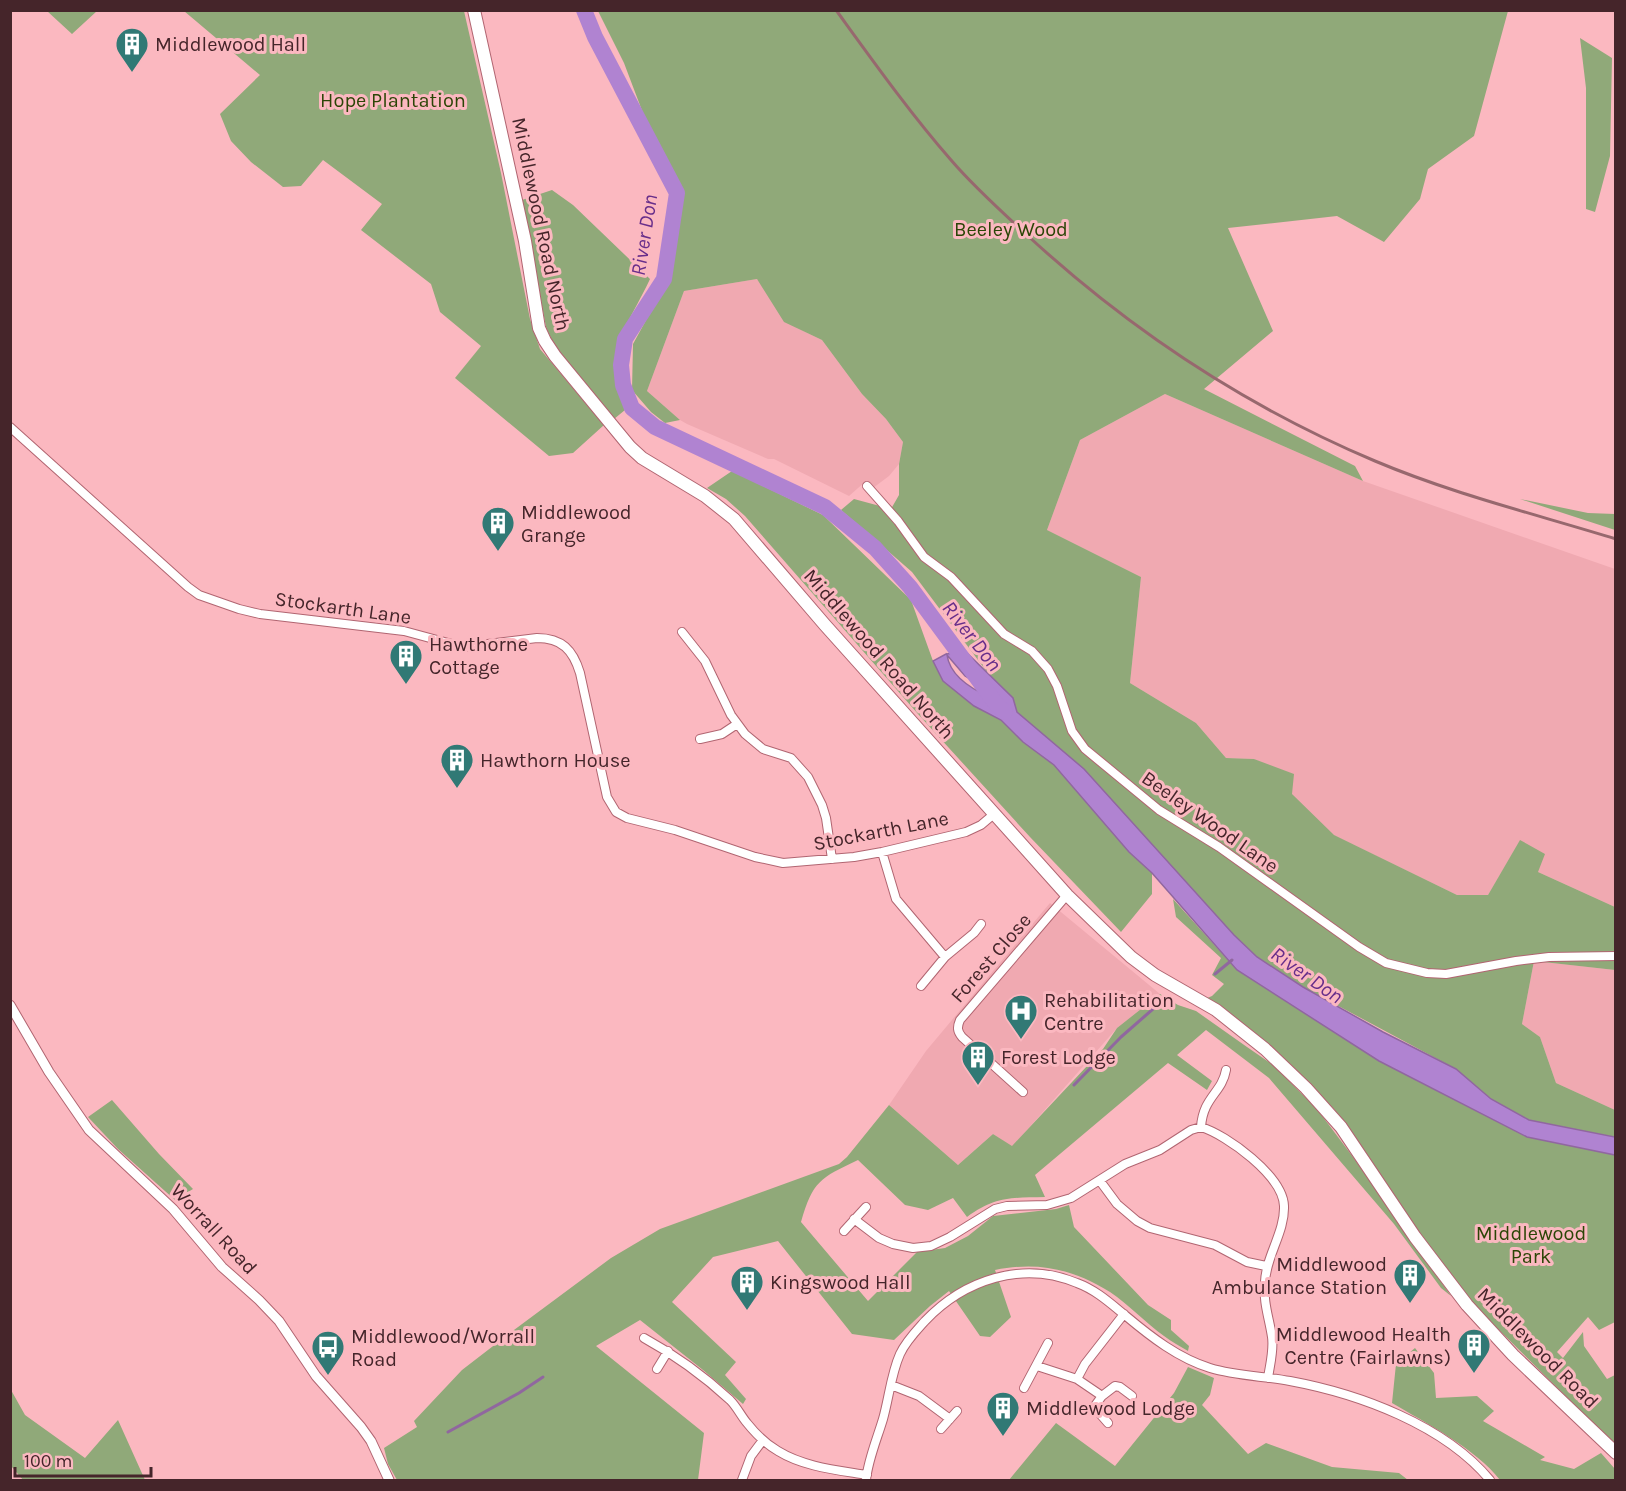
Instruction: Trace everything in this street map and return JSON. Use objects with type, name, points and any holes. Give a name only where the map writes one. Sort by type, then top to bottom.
[{"type":"main road","name":"Middlewood Road North","points":[[474,10],[525,241],[540,328],[545,341],[568,373],[630,447],[642,458],[705,496],[734,519],[825,625],[1067,895],[1131,957],[1155,975],[1216,1010],[1265,1049],[1295,1077],[1341,1127],[1415,1237]]},
{"type":"main road","name":"Middlewood Road","points":[[1415,1237],[1478,1317],[1513,1355],[1616,1453]]},
{"type":"street","name":"Stockarth Lane","points":[[10,427],[188,587],[213,602],[260,614],[404,631],[463,647],[537,638],[548,638],[562,643],[572,654],[580,673],[607,797],[616,812],[627,818],[675,830],[771,861],[791,863],[882,852],[966,832],[981,825],[994,814]]},
{"type":"street","name":"Beeley Wood Lane","points":[[867,486],[898,521],[924,558],[951,577],[1004,634],[1032,651],[1048,669],[1057,686],[1072,730],[1085,749],[1159,810],[1219,847],[1359,947],[1386,963],[1427,973],[1446,974],[1549,957],[1616,956]]},
{"type":"street","points":[[682,632],[705,661],[737,724],[756,744],[791,759],[808,777],[826,818],[832,859]]},
{"type":"street","points":[[700,739],[718,735],[737,724]]},
{"type":"street","points":[[882,852],[896,899],[945,957]]},
{"type":"street","name":"Forest Close","points":[[1023,1092],[958,1033],[958,1025],[1067,895]]},
{"type":"street","points":[[921,986],[945,957],[974,933],[981,924]]},
{"type":"street","name":"Worrall Road","points":[[10,1005],[49,1072],[88,1130],[173,1209],[222,1267],[279,1321],[316,1376],[361,1427],[389,1480]]},
{"type":"street","points":[[1201,1127],[1203,1110],[1222,1083],[1226,1070]]},
{"type":"street","points":[[854,1219],[886,1241],[903,1247],[923,1247],[940,1242],[995,1209],[1007,1206],[1047,1205],[1071,1198],[1125,1164],[1160,1150],[1191,1130],[1201,1127],[1222,1135],[1270,1178],[1281,1193],[1284,1206],[1266,1266],[1265,1306],[1272,1339],[1268,1378]]},
{"type":"street","points":[[1100,1181],[1117,1204],[1137,1221],[1150,1228],[1215,1245],[1247,1262],[1266,1266]]},
{"type":"street","points":[[844,1231],[866,1208]]},
{"type":"street","points":[[644,1338],[685,1362],[732,1402],[763,1440],[791,1458],[866,1478],[900,1353],[922,1324],[950,1299],[977,1283],[994,1277],[1019,1273],[1061,1277],[1089,1288],[1155,1340],[1191,1361],[1225,1372],[1322,1388],[1404,1417],[1452,1446],[1490,1480]]},
{"type":"street","points":[[1077,1379],[1085,1364],[1124,1314]]},
{"type":"street","points":[[1024,1388],[1048,1343]]},
{"type":"street","points":[[657,1369],[668,1351]]},
{"type":"street","points":[[1037,1366],[1077,1379],[1102,1396]]},
{"type":"street","points":[[891,1385],[919,1396],[950,1419]]},
{"type":"street","points":[[1108,1424],[1094,1407],[1102,1396],[1115,1386],[1132,1396]]},
{"type":"street","points":[[941,1429],[957,1411]]},
{"type":"street","points":[[742,1480],[751,1456],[763,1440]]},
{"type":"shaded area","points":[[757,279],[797,328],[822,340],[862,394],[886,419],[903,442],[899,464],[889,476],[873,488],[866,481],[849,496],[774,459],[768,459],[687,424],[647,391],[684,291]]},
{"type":"shaded area","points":[[1165,394],[1363,481],[1615,569],[1615,907],[1538,872],[1520,841],[1488,895],[1457,895],[1333,835],[1254,759],[1226,758],[1196,723],[1130,683],[1141,577],[1047,530],[1080,440]]},
{"type":"shaded area","points":[[966,652],[1013,698],[1017,712],[1084,769],[1234,935],[1257,957],[1303,987],[1383,1032],[1456,1069],[1491,1099],[1529,1120],[1615,1137],[1615,1155],[1527,1137],[1379,1061],[1237,970],[1152,873],[1129,852],[1054,765],[1023,742],[1001,720],[974,706],[943,681],[933,661],[946,654]],"holes":[[[947,655],[965,676],[984,687],[992,698],[977,691],[958,676],[949,663]]]},
{"type":"shaded area","name":"Rehabilitation Centre","points":[[1050,903],[1160,994],[1117,1028],[1012,1147],[993,1134],[958,1165],[889,1105],[926,1051]]},
{"type":"shaded area","points":[[1534,961],[1615,970],[1615,1110],[1556,1083],[1540,1037],[1522,1024]]},
{"type":"green space","points":[[47,11],[97,11],[72,34]]},
{"type":"green space","name":"Hope Plantation","points":[[184,11],[464,11],[501,173],[530,319],[540,349],[604,425],[573,453],[549,456],[455,378],[481,346],[440,312],[431,284],[361,230],[382,204],[323,160],[301,186],[283,187],[251,162],[231,141],[220,114],[260,75]]},
{"type":"green space","name":"Beeley Wood","points":[[598,11],[1508,11],[1474,136],[1428,169],[1420,199],[1384,242],[1337,216],[1228,228],[1273,331],[1204,389],[1355,466],[1363,481],[1165,394],[1080,440],[1047,530],[1141,577],[1130,683],[1196,723],[1226,758],[1254,759],[1294,774],[1292,794],[1334,835],[1457,895],[1488,895],[1520,840],[1545,854],[1538,872],[1615,907],[1615,970],[1534,961],[1522,1024],[1540,1037],[1556,1083],[1615,1110],[1615,1137],[1529,1120],[1491,1099],[1456,1069],[1303,987],[1257,957],[1234,935],[1155,848],[1017,712],[912,572],[841,510],[854,499],[891,509],[899,495],[899,464],[903,442],[886,419],[862,394],[822,340],[784,322],[757,279],[684,291],[647,391],[680,420],[665,423],[651,412],[632,390],[633,344],[656,302],[677,225],[663,166],[624,63]]},
{"type":"green space","points":[[1580,38],[1612,58],[1610,156],[1595,212],[1586,209],[1586,88]]},
{"type":"green space","points":[[552,190],[573,205],[650,279],[619,342],[615,372],[625,410],[614,419],[567,364],[546,327],[522,200]]},
{"type":"green space","points":[[732,471],[823,515],[911,600],[933,661],[943,681],[974,706],[1001,720],[1023,742],[1054,765],[1129,852],[1152,873],[1152,894],[1121,932],[1030,837],[918,714],[745,516],[726,499],[707,488]]},
{"type":"green space","points":[[1520,499],[1588,513],[1615,514],[1615,530]]},
{"type":"green space","name":"Middlewood Park","points":[[1173,899],[1237,970],[1379,1061],[1527,1137],[1615,1155],[1615,1322],[1599,1330],[1588,1317],[1557,1352],[1563,1358],[1583,1332],[1584,1346],[1607,1379],[1615,1375],[1615,1445],[1474,1305],[1428,1247],[1334,1109],[1273,1050],[1205,999],[1212,996],[1224,984],[1212,975],[1221,958],[1176,917]]},
{"type":"green space","points":[[1160,994],[1178,1005],[1196,1011],[1273,1065],[1317,1109],[1451,1296],[1441,1288],[1394,1224],[1269,1078],[1206,1030],[1177,1055],[1212,1081],[1207,1090],[1168,1063],[1035,1175],[1045,1197],[1013,1198],[995,1202],[967,1217],[953,1198],[928,1210],[905,1205],[858,1160],[820,1182],[814,1189],[801,1222],[868,1301],[917,1252],[945,1248],[968,1236],[993,1216],[1056,1209],[1069,1205],[1074,1227],[1148,1305],[1171,1320],[1171,1330],[1189,1346],[1188,1351],[1164,1336],[1117,1297],[1096,1284],[1055,1269],[1026,1266],[995,1270],[1011,1317],[990,1337],[980,1336],[949,1291],[894,1340],[852,1334],[778,1241],[713,1257],[672,1302],[736,1362],[725,1375],[746,1399],[743,1404],[640,1320],[596,1346],[704,1433],[698,1480],[397,1480],[388,1464],[384,1448],[417,1427],[414,1421],[462,1370],[611,1258],[660,1229],[839,1164],[889,1105],[958,1165],[993,1134],[1012,1146],[1103,1049],[1117,1028]]},
{"type":"green space","points":[[112,1100],[193,1189],[175,1200],[118,1149],[88,1117]]},
{"type":"green space","points":[[1415,1348],[1434,1373],[1436,1398],[1477,1396],[1494,1411],[1483,1421],[1545,1457],[1540,1460],[1574,1469],[1601,1453],[1615,1469],[1615,1480],[1500,1480],[1464,1447],[1392,1403],[1396,1364]]},
{"type":"green space","points":[[1188,1367],[1214,1378],[1210,1395],[1202,1405],[1248,1454],[1266,1443],[1332,1467],[1399,1473],[1408,1480],[1009,1480],[1056,1423],[1115,1466],[1174,1393]]},
{"type":"green space","points":[[11,1390],[25,1415],[85,1458],[118,1420],[145,1480],[23,1480],[11,1466]]},
{"type":"waterway","name":"River Don","points":[[584,10],[595,37],[677,193],[664,279],[625,339],[621,365],[623,385],[632,408],[655,427],[825,507],[875,548],[910,587],[997,705],[1005,712]]},
{"type":"waterway","points":[[1215,974],[1232,960]]},
{"type":"waterway","points":[[1074,1085],[1121,1037],[1161,1002]]},
{"type":"waterway","points":[[448,1432],[519,1393],[543,1377]]},
{"type":"railway","points":[[836,10],[921,124],[978,189],[1066,270],[1149,334],[1236,391],[1328,440],[1375,461],[1464,494],[1616,539]]},
{"type":"place","name":"Middlewood Hall","points":[[132,73]]},
{"type":"place","name":"Middlewood Grange","points":[[498,552]]},
{"type":"place","name":"Hawthorne Cottage","points":[[406,685]]},
{"type":"place","name":"Hawthorn House","points":[[457,789]]},
{"type":"place","name":"Rehabilitation Centre","points":[[1021,1040]]},
{"type":"place","name":"Forest Lodge","points":[[978,1086]]},
{"type":"place","name":"Middlewood Ambulance Station","points":[[1410,1304]]},
{"type":"place","name":"Kingswood Hall","points":[[747,1311]]},
{"type":"place","name":"Middlewood Health Centre (Fairlawns)","points":[[1474,1374]]},
{"type":"place","name":"Middlewood/Worrall Road","points":[[328,1376]]},
{"type":"place","name":"Middlewood Lodge","points":[[1003,1437]]}]
